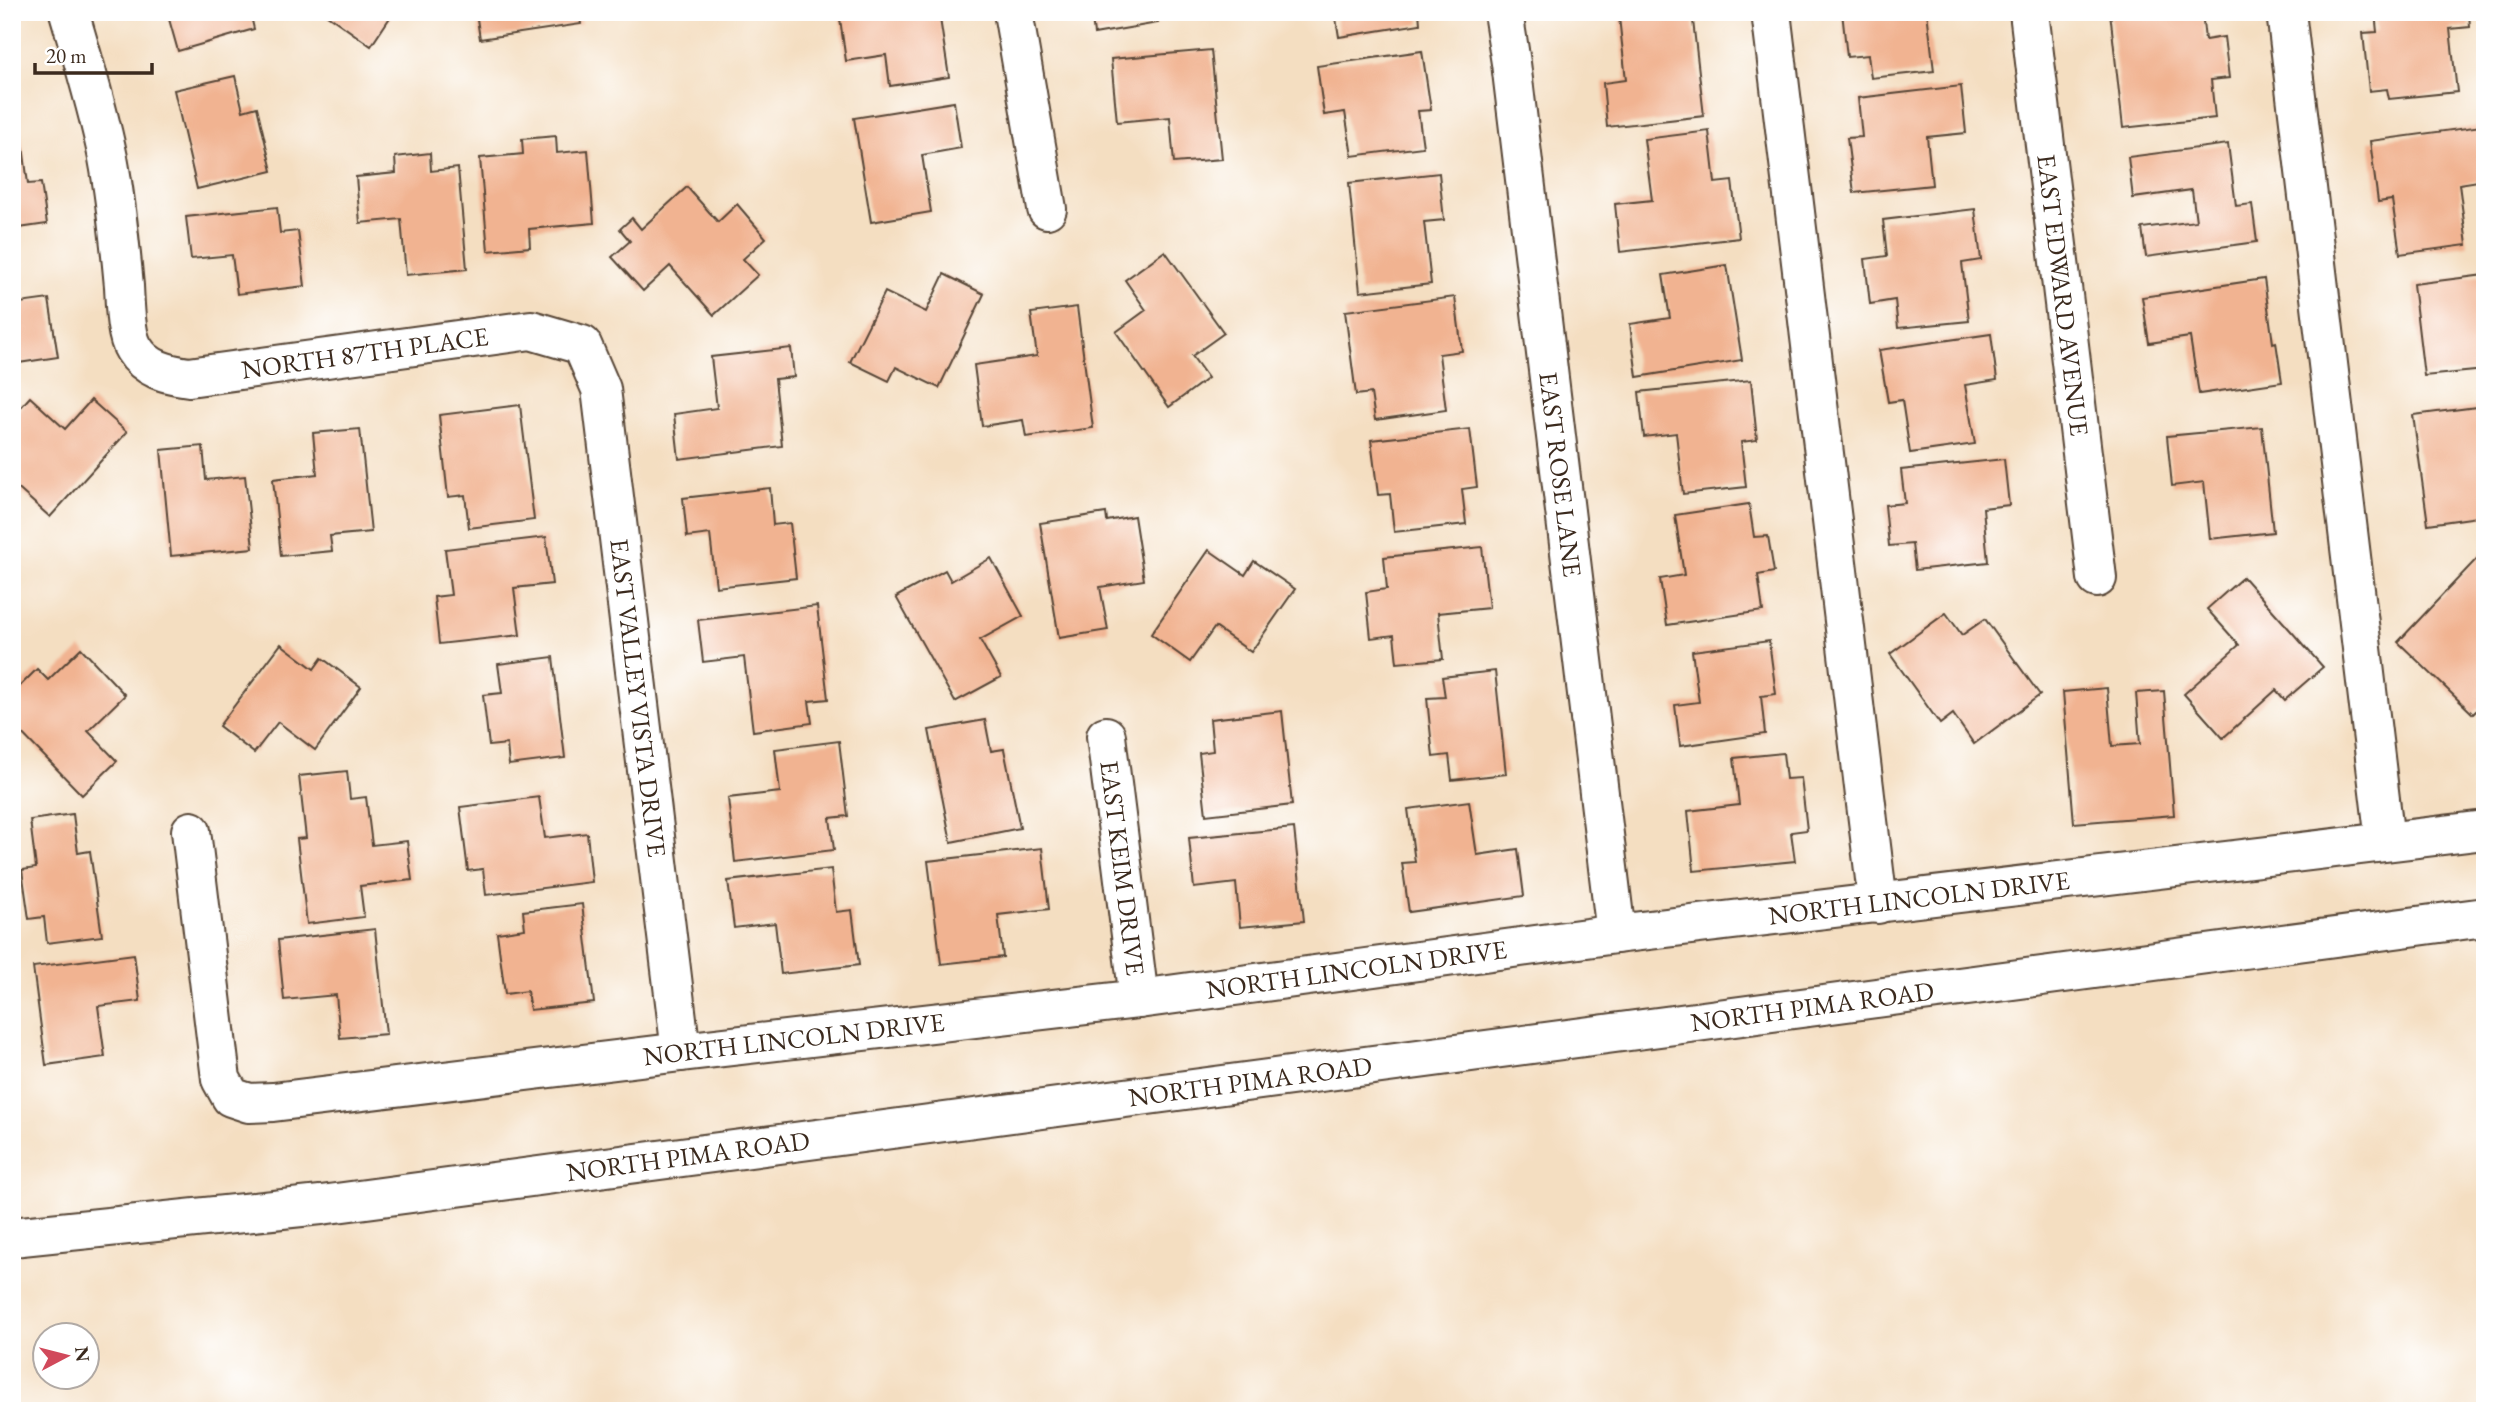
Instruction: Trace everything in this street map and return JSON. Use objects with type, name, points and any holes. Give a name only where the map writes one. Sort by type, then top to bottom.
[{"type":"street","name":"NORTH 87TH PLACE","points":[[69,12],[108,158],[128,326],[133,348],[149,365],[166,374],[189,377],[531,330],[582,345]]},
{"type":"street","points":[[1013,12],[1047,209]]},
{"type":"street","name":"EAST ROSE LANE","points":[[1503,12],[1616,934]]},
{"type":"street","points":[[1771,12],[1878,904]]},
{"type":"street","name":"EAST EDWARD AVENUE","points":[[2029,12],[2097,578]]},
{"type":"street","points":[[2286,12],[2385,841]]},
{"type":"street","name":"EAST VALLEY VISTA DRIVE","points":[[582,345],[601,388],[681,1052]]},
{"type":"street","name":"EAST KEIM DRIVE","points":[[1106,736],[1139,999]]},
{"type":"street","name":"NORTH LINCOLN DRIVE","points":[[191,831],[221,1079],[231,1097],[249,1103],[1139,999],[1616,934],[2485,830]]},
{"type":"street","name":"NORTH PIMA ROAD","points":[[12,1237],[349,1201],[2485,917]]},
{"type":"building","points":[[167,12],[250,12],[254,29],[178,51]]},
{"type":"building","points":[[323,12],[392,12],[393,13],[371,46]]},
{"type":"building","points":[[476,12],[579,12],[581,24],[480,39]]},
{"type":"building","points":[[839,12],[939,12],[949,77],[890,86],[886,55],[846,61]]},
{"type":"building","points":[[1091,12],[1156,12],[1158,23],[1094,34]]},
{"type":"building","points":[[1335,12],[1419,12],[1420,24],[1339,37]]},
{"type":"building","points":[[1659,12],[1692,12],[1704,116],[1607,127],[1603,83],[1626,80],[1619,17]]},
{"type":"building","points":[[1842,12],[1927,12],[1934,71],[1871,78],[1868,55],[1847,57]]},
{"type":"building","points":[[2110,12],[2202,12],[2205,40],[2224,37],[2229,78],[2211,80],[2215,118],[2123,128]]},
{"type":"building","points":[[2375,12],[2469,12],[2470,27],[2450,29],[2457,92],[2389,99],[2387,89],[2369,91],[2363,33],[2377,32]]},
{"type":"building","points":[[1211,50],[1222,159],[1174,163],[1170,117],[1117,122],[1111,59]]},
{"type":"building","points":[[1422,51],[1431,110],[1418,111],[1423,147],[1352,156],[1345,112],[1324,115],[1317,66]]},
{"type":"building","points":[[235,76],[243,111],[257,107],[272,171],[197,189],[174,90]]},
{"type":"building","points":[[1961,86],[1966,133],[1927,137],[1932,185],[1854,193],[1847,138],[1862,137],[1858,98]]},
{"type":"building","points":[[954,102],[961,148],[922,155],[931,212],[871,222],[854,118]]},
{"type":"building","points":[[19,116],[28,184],[41,183],[47,224],[12,229],[12,117]]},
{"type":"building","points":[[2481,126],[2485,180],[2459,184],[2467,245],[2400,254],[2392,200],[2378,202],[2370,141]]},
{"type":"building","points":[[1709,131],[1715,183],[1732,181],[1739,238],[1620,252],[1615,204],[1652,200],[1644,139]]},
{"type":"building","points":[[556,136],[557,153],[588,150],[594,223],[529,229],[530,247],[488,251],[480,158],[523,154],[522,139]]},
{"type":"building","points":[[2228,144],[2236,206],[2252,204],[2257,242],[2146,257],[2142,228],[2196,221],[2192,190],[2133,198],[2128,157]]},
{"type":"building","points":[[430,153],[431,171],[458,168],[467,269],[406,275],[401,219],[360,223],[356,177],[396,173],[395,157]]},
{"type":"building","points":[[1439,173],[1444,220],[1424,222],[1431,284],[1360,292],[1349,183]]},
{"type":"building","points":[[687,187],[718,222],[737,204],[766,238],[743,259],[758,275],[714,315],[670,266],[643,291],[612,257],[630,241],[620,229],[632,218],[641,229]]},
{"type":"building","points":[[277,207],[280,233],[298,231],[305,286],[237,294],[232,255],[191,259],[186,217]]},
{"type":"building","points":[[1975,209],[1981,260],[1962,263],[1969,321],[1898,328],[1895,300],[1870,304],[1865,259],[1887,256],[1883,220]]},
{"type":"building","points":[[1165,251],[1224,333],[1192,356],[1208,378],[1169,407],[1116,332],[1146,310],[1125,280]]},
{"type":"building","points":[[1727,265],[1742,360],[1637,377],[1630,324],[1670,318],[1663,275]]},
{"type":"building","points":[[944,274],[984,294],[939,388],[896,367],[889,381],[850,362],[885,292],[926,312]]},
{"type":"building","points":[[2485,275],[2485,370],[2424,376],[2413,284]]},
{"type":"building","points":[[2264,279],[2273,343],[2276,342],[2282,382],[2199,394],[2190,337],[2149,343],[2142,297]]},
{"type":"building","points":[[1455,297],[1462,351],[1439,354],[1446,410],[1375,420],[1371,393],[1356,395],[1345,311]]},
{"type":"building","points":[[49,299],[58,357],[12,364],[12,304]]},
{"type":"building","points":[[1077,307],[1093,428],[1026,437],[1023,420],[982,426],[974,365],[1037,356],[1031,313]]},
{"type":"building","points":[[1991,334],[1997,380],[1965,385],[1975,444],[1910,453],[1902,400],[1888,402],[1879,350]]},
{"type":"building","points":[[791,348],[794,377],[775,379],[782,446],[679,459],[674,414],[717,408],[711,357]]},
{"type":"building","points":[[1751,380],[1757,440],[1741,442],[1746,487],[1683,494],[1676,433],[1644,437],[1639,392]]},
{"type":"building","points":[[30,397],[65,429],[91,400],[127,432],[50,517],[12,483],[12,417]]},
{"type":"building","points":[[520,405],[534,520],[469,528],[465,495],[448,497],[439,415]]},
{"type":"building","points":[[2485,406],[2485,453],[2480,454],[2485,487],[2485,516],[2428,524],[2413,415]]},
{"type":"building","points":[[2262,427],[2273,532],[2210,539],[2204,482],[2172,486],[2167,436]]},
{"type":"building","points":[[360,429],[371,532],[330,536],[332,551],[281,556],[273,479],[317,474],[313,433]]},
{"type":"building","points":[[1470,429],[1477,487],[1462,489],[1466,524],[1394,532],[1390,494],[1378,495],[1371,440]]},
{"type":"building","points":[[203,446],[206,480],[245,476],[253,548],[171,556],[161,450]]},
{"type":"building","points":[[2004,459],[2009,505],[1983,508],[1988,562],[1915,570],[1912,544],[1889,546],[1885,505],[1905,503],[1901,470]]},
{"type":"building","points":[[770,488],[773,525],[790,523],[796,578],[716,587],[710,534],[687,537],[683,498]]},
{"type":"building","points":[[1749,504],[1754,537],[1768,536],[1774,572],[1758,575],[1763,611],[1667,625],[1660,579],[1684,575],[1675,515]]},
{"type":"building","points":[[1106,513],[1107,521],[1134,516],[1144,580],[1100,587],[1108,630],[1059,638],[1040,523]]},
{"type":"building","points":[[546,537],[552,584],[514,588],[520,635],[439,644],[434,597],[451,595],[445,549]]},
{"type":"building","points":[[1482,547],[1489,608],[1438,613],[1443,659],[1397,663],[1394,635],[1371,638],[1366,592],[1387,589],[1384,557]]},
{"type":"building","points":[[1209,550],[1245,575],[1254,561],[1295,589],[1251,652],[1215,627],[1190,662],[1151,634]]},
{"type":"building","points":[[2485,550],[2485,702],[2473,714],[2398,642]]},
{"type":"building","points":[[991,558],[1023,616],[980,640],[1001,677],[955,702],[896,597],[945,570],[951,581]]},
{"type":"building","points":[[2243,577],[2323,667],[2285,700],[2276,690],[2223,738],[2184,694],[2239,645],[2207,609]]},
{"type":"building","points":[[817,606],[828,699],[809,701],[812,723],[753,731],[744,657],[703,662],[698,620]]},
{"type":"building","points":[[1946,613],[1962,635],[1985,619],[2040,695],[1974,744],[1953,714],[1940,724],[1890,654]]},
{"type":"building","points":[[1769,641],[1776,694],[1761,696],[1765,734],[1680,746],[1675,705],[1699,702],[1692,651]]},
{"type":"building","points":[[281,644],[314,669],[322,658],[361,687],[315,750],[278,722],[254,753],[219,726]]},
{"type":"building","points":[[81,648],[125,695],[88,731],[117,761],[82,795],[12,723],[12,694],[37,669],[48,680]]},
{"type":"building","points":[[553,657],[565,758],[509,765],[507,744],[489,746],[483,695],[502,693],[498,664]]},
{"type":"building","points":[[1495,671],[1506,774],[1452,780],[1449,755],[1433,757],[1427,698],[1445,697],[1442,677]]},
{"type":"building","points":[[2107,688],[2112,746],[2140,744],[2136,693],[2164,691],[2174,815],[2074,823],[2063,692]]},
{"type":"building","points":[[1282,711],[1292,805],[1206,815],[1199,753],[1213,751],[1210,719]]},
{"type":"building","points":[[985,720],[991,751],[1004,749],[1020,828],[951,842],[929,730]]},
{"type":"building","points":[[839,741],[848,816],[830,818],[834,850],[735,862],[728,798],[780,792],[775,749]]},
{"type":"building","points":[[1783,753],[1786,779],[1801,778],[1807,830],[1791,832],[1795,861],[1694,871],[1688,811],[1739,805],[1734,758]]},
{"type":"building","points":[[347,771],[350,799],[366,797],[372,845],[407,841],[412,880],[360,886],[364,917],[307,924],[297,839],[306,838],[299,776]]},
{"type":"building","points":[[539,797],[545,838],[587,833],[592,882],[486,895],[483,869],[468,871],[460,807]]},
{"type":"building","points":[[1469,801],[1477,855],[1518,849],[1524,896],[1409,912],[1402,863],[1415,862],[1408,809]]},
{"type":"building","points":[[73,814],[78,853],[90,851],[102,936],[47,943],[44,917],[29,919],[22,870],[36,868],[30,820]]},
{"type":"building","points":[[1294,828],[1304,921],[1240,927],[1236,883],[1194,888],[1189,838]]},
{"type":"building","points":[[1042,848],[1049,909],[998,915],[1003,957],[941,964],[928,861]]},
{"type":"building","points":[[831,869],[836,912],[852,910],[859,965],[781,974],[775,923],[734,928],[728,881]]},
{"type":"building","points":[[582,904],[594,1003],[530,1010],[527,991],[505,994],[497,933],[525,929],[523,911]]},
{"type":"building","points":[[375,929],[386,1034],[340,1038],[336,995],[284,1000],[278,940]]},
{"type":"building","points":[[134,954],[140,1001],[98,1006],[105,1057],[46,1065],[33,967]]}]
